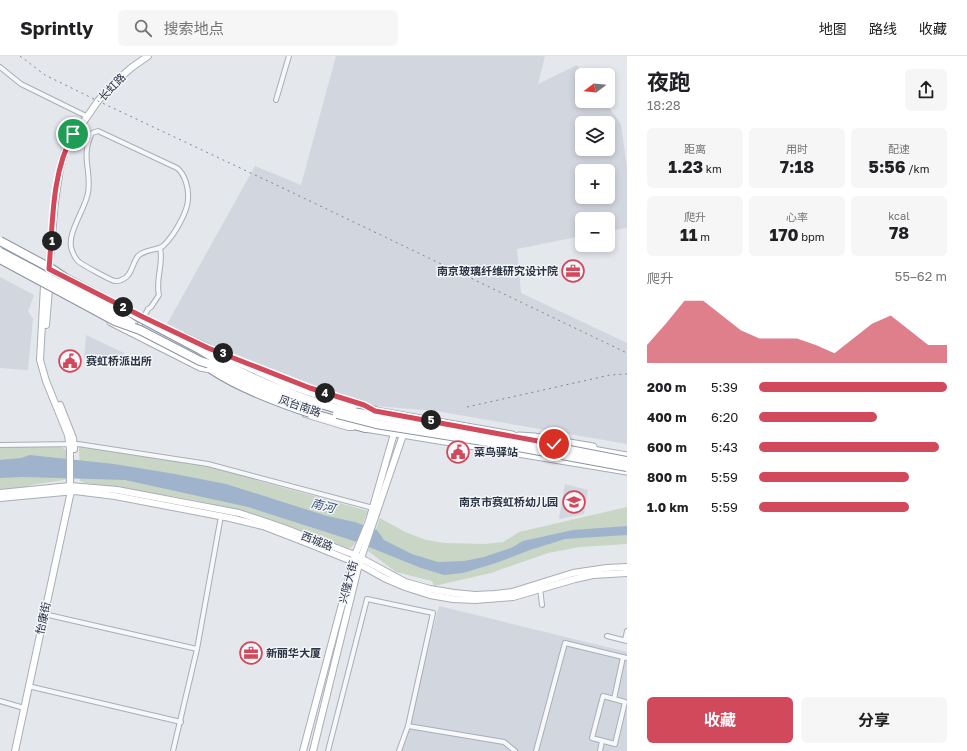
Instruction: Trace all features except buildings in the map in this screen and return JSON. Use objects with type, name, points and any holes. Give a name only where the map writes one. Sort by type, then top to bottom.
[{"type":"highway","points":[[0,241],[52,269],[67,279]]},
{"type":"highway","points":[[0,248],[51,274],[67,279]]},
{"type":"highway","points":[[0,252],[119,315],[137,332]]},
{"type":"highway","name":"凤台南路","points":[[0,259],[115,321],[200,364],[216,366],[268,390],[316,408],[361,420],[627,467]]},
{"type":"highway","name":"凤台南路","points":[[67,279],[205,349],[219,361],[268,384],[317,403],[341,410],[627,460]]},
{"type":"highway","points":[[205,349],[298,388],[353,406],[375,411]]},
{"type":"highway","points":[[200,364],[223,377],[268,397],[310,413],[365,428]]},
{"type":"main road","name":"长虹路","points":[[72,444],[46,381],[40,360],[55,202],[60,169],[68,144],[86,116],[113,84],[147,56]]},
{"type":"main road","name":"凤台南路","points":[[20,252],[49,269],[205,349],[218,358],[270,382],[322,400],[366,412],[375,411],[410,416],[627,456]]},
{"type":"main road","name":"凤台南路","points":[[0,262],[137,332]]},
{"type":"main road","name":"凤台南路","points":[[200,364],[213,368],[287,403],[356,423],[365,428],[627,472]]},
{"type":"main road","name":"兴隆大街","points":[[371,522],[372,508],[400,415]]},
{"type":"main road","name":"兴隆大街","points":[[303,751],[357,560],[410,416]]},
{"type":"main road","name":"凤台南路","points":[[519,436],[534,437],[627,452]]},
{"type":"main road","name":"怡康街","points":[[15,751],[72,487],[72,444]]},
{"type":"main road","name":"西城路","points":[[0,493],[72,487],[117,490],[239,513],[281,527],[357,560],[386,575],[405,582],[430,589],[461,594],[495,594],[512,592],[593,575],[627,573]]},
{"type":"main road","name":"西城路","points":[[0,498],[72,487],[263,526],[357,560]]},
{"type":"main road","name":"兴隆大街","points":[[313,751],[357,560]]},
{"type":"main road","name":"西城路","points":[[539,587],[580,572],[627,567]]},
{"type":"street","points":[[276,100],[289,56]]},
{"type":"street","points":[[0,67],[21,84],[86,116]]},
{"type":"street","points":[[98,131],[177,168],[183,174],[189,197],[188,202],[174,234],[160,248],[142,253],[136,260],[129,274],[125,279],[120,281],[111,279],[78,261],[71,246],[72,236],[83,210],[88,192],[89,179],[86,160],[87,143],[92,134],[98,131]]},
{"type":"street","points":[[137,332],[143,317],[159,295],[160,248]]},
{"type":"street","points":[[0,445],[72,444],[208,464],[372,508]]},
{"type":"street","points":[[173,751],[197,649],[220,516]]},
{"type":"street","points":[[539,587],[542,605]]},
{"type":"street","points":[[328,751],[367,599],[433,613],[408,726],[399,751]]},
{"type":"street","points":[[44,614],[197,649]]},
{"type":"street","points":[[607,636],[626,640],[627,631]]},
{"type":"street","points":[[536,751],[565,643],[625,657],[614,699]]},
{"type":"street","points":[[28,686],[181,722]]},
{"type":"street","points":[[603,696],[625,702],[615,744],[602,741],[592,738],[603,696]]},
{"type":"street","points":[[0,701],[24,708]]},
{"type":"street","points":[[408,726],[504,742],[515,751]]},
{"type":"street","points":[[600,751],[602,741]]},
{"type":"shaded area","points":[[336,56],[545,56],[538,84],[577,65],[579,68],[575,68],[575,108],[609,108],[621,124],[627,168],[627,228],[615,230],[615,212],[575,212],[575,237],[517,249],[521,293],[627,343],[627,444],[436,411],[364,405],[274,375],[167,324],[255,166],[301,185]]},
{"type":"shaded area","points":[[0,277],[34,295],[28,311],[33,319],[28,370],[0,368]]},
{"type":"shaded area","points":[[86,335],[124,353],[117,366],[84,358]]},
{"type":"shaded area","name":"南京市赛虹桥幼儿园","points":[[565,484],[588,490],[584,514],[559,519]]},
{"type":"shaded area","points":[[439,606],[627,652],[627,751],[401,751]]},
{"type":"green space","points":[[59,446],[66,450],[68,478],[64,480],[31,485],[0,497],[0,447]]},
{"type":"green space","points":[[79,446],[205,466],[368,511],[354,545],[350,548],[274,521],[230,508],[176,497],[85,483],[80,481]]},
{"type":"green space","points":[[627,507],[627,544],[580,547],[548,553],[491,573],[434,586],[432,581],[396,572],[368,551],[380,518],[405,532],[426,540],[445,543],[485,544],[503,542],[519,532]]},
{"type":"water","points":[[30,455],[114,464],[226,484],[327,516],[355,522],[377,530],[384,540],[412,554],[438,562],[464,561],[484,557],[511,548],[523,541],[573,530],[627,526],[627,535],[565,539],[463,573],[444,575],[421,568],[354,541],[248,507],[125,480],[23,477],[0,478],[0,460],[21,458]]},
{"type":"railway","points":[[20,56],[45,75],[98,101],[627,353]]},
{"type":"railway","points":[[467,407],[610,375],[627,374]]},
{"type":"place","name":"南京玻璃纤维研究设计院","points":[[573,271]]},
{"type":"place","name":"赛虹桥派出所","points":[[70,361]]},
{"type":"place","name":"菜鸟驿站","points":[[458,452]]},
{"type":"place","name":"南京市赛虹桥幼儿园","points":[[574,502]]},
{"type":"place","name":"新丽华大厦","points":[[251,653]]},
{"type":"route","points":[[73,134],[64,154],[60,169],[55,202],[49,269],[208,348],[310,388],[364,405],[375,411],[519,436],[554,444]]},
{"type":"water label","name":"南河","points":[[323,506]]}]
